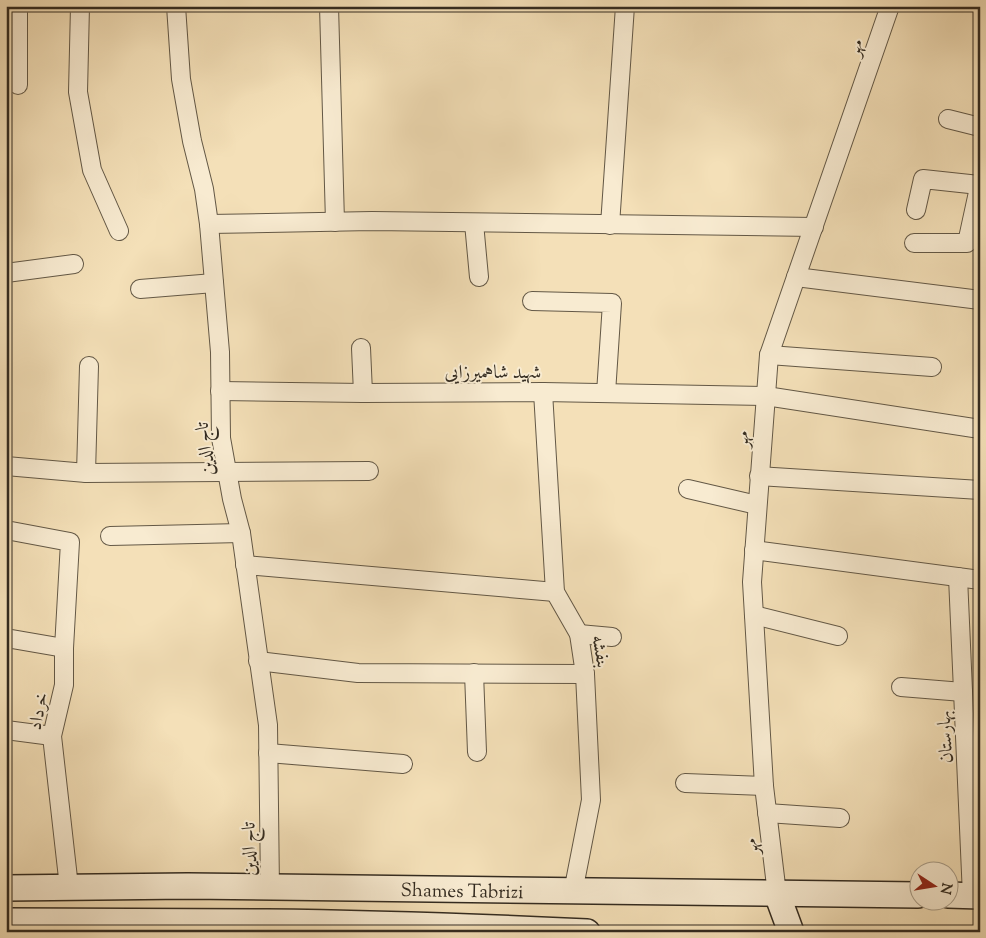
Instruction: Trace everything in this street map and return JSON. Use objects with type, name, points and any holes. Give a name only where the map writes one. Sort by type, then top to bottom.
[{"type":"main road","name":"Shames Tabrizi","points":[[6,888],[270,888],[908,895]]},
{"type":"main road","points":[[267,922],[270,888]]},
{"type":"main road","points":[[777,894],[791,932]]},
{"type":"main road","name":"Shames Tabrizi","points":[[6,921],[119,927],[267,922],[587,932]]},
{"type":"street","points":[[80,6],[78,92],[92,170],[119,231]]},
{"type":"street","name":"تاج الدین","points":[[176,6],[181,79],[192,141],[204,189],[209,224],[220,352],[221,438],[241,533],[268,725],[270,888]]},
{"type":"street","points":[[329,6],[335,222]]},
{"type":"street","points":[[610,225],[625,6]]},
{"type":"street","name":"مهر","points":[[777,894],[764,786],[752,582],[769,355],[890,6]]},
{"type":"street","points":[[14,17],[18,85]]},
{"type":"street","points":[[948,119],[980,127]]},
{"type":"street","points":[[914,242],[966,243],[979,184],[923,179],[916,210]]},
{"type":"street","points":[[209,224],[335,222],[814,227]]},
{"type":"street","points":[[474,223],[479,277]]},
{"type":"street","points":[[6,273],[74,264]]},
{"type":"street","points":[[796,277],[980,300]]},
{"type":"street","points":[[140,289],[214,283]]},
{"type":"street","points":[[532,301],[612,303],[606,393]]},
{"type":"street","points":[[361,348],[363,393]]},
{"type":"street","points":[[769,355],[932,367]]},
{"type":"street","points":[[86,472],[89,366]]},
{"type":"street","name":"شهید شاهمیرزایی","points":[[220,391],[363,393],[543,392],[766,396],[980,429]]},
{"type":"street","name":"بنفشه","points":[[543,392],[554,592],[579,634],[585,674],[591,800],[573,892]]},
{"type":"street","points":[[6,466],[86,472],[369,470]]},
{"type":"street","points":[[759,476],[980,490]]},
{"type":"street","points":[[688,489],[757,505]]},
{"type":"street","name":"خرداد","points":[[6,530],[70,542],[64,648],[64,686],[52,736],[69,887]]},
{"type":"street","points":[[110,536],[241,533]]},
{"type":"street","points":[[754,550],[980,580]]},
{"type":"street","points":[[245,566],[554,592]]},
{"type":"street","name":"بهارستان","points":[[958,577],[963,692],[967,895]]},
{"type":"street","points":[[754,615],[838,636]]},
{"type":"street","points":[[579,634],[612,637]]},
{"type":"street","points":[[6,638],[64,648]]},
{"type":"street","points":[[258,661],[358,673],[585,674]]},
{"type":"street","points":[[474,673],[477,752]]},
{"type":"street","points":[[901,687],[963,692]]},
{"type":"street","points":[[6,730],[52,736]]},
{"type":"street","points":[[268,753],[403,764]]},
{"type":"street","points":[[684,783],[764,786]]},
{"type":"street","points":[[767,813],[840,818]]}]
